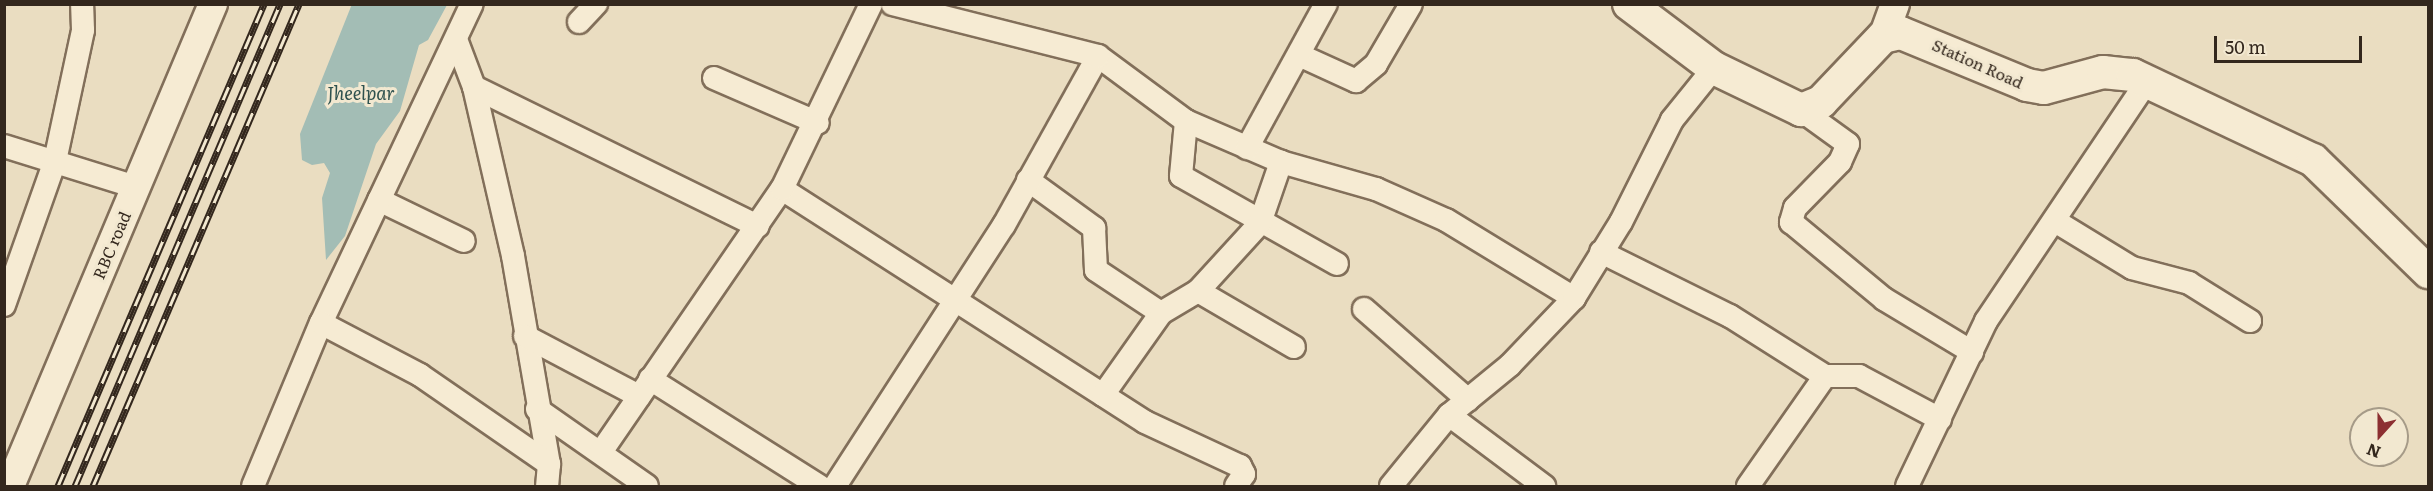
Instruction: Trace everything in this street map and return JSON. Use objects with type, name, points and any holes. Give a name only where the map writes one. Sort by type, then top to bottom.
[{"type":"main road","points":[[1629,4],[1714,68],[1801,110],[1821,102],[1882,37]]},
{"type":"main road","name":"Station Road","points":[[1882,37],[1917,37],[2027,86],[2044,88],[2120,71],[2148,80],[2313,160],[2426,264]]},
{"type":"street","points":[[4,305],[55,162],[83,30],[82,4]]},
{"type":"street","name":"RBC road","points":[[9,482],[213,4]]},
{"type":"street","points":[[253,486],[321,323],[457,42],[472,4]]},
{"type":"street","points":[[579,22],[596,4]]},
{"type":"street","points":[[601,452],[782,189],[818,123],[871,4]]},
{"type":"street","points":[[892,4],[1098,56],[1186,121],[1281,162],[1376,189],[1446,220],[1574,298]]},
{"type":"street","points":[[1247,148],[1326,4]]},
{"type":"street","points":[[1299,55],[1356,81],[1376,64],[1411,4]]},
{"type":"street","points":[[1882,37],[1895,4]]},
{"type":"street","points":[[457,42],[474,87],[513,256],[548,475]]},
{"type":"street","points":[[835,486],[1028,180],[1098,56]]},
{"type":"street","points":[[1395,485],[1449,415],[1468,400],[1574,298],[1672,120],[1714,68]]},
{"type":"street","points":[[714,78],[818,123]]},
{"type":"street","points":[[1907,486],[1986,321],[2148,80]]},
{"type":"street","points":[[474,87],[758,226]]},
{"type":"street","points":[[1801,110],[1848,144],[1840,162],[1796,208],[1791,222],[1884,299],[1972,352]]},
{"type":"street","points":[[1186,121],[1180,176],[1260,223],[1337,264]]},
{"type":"street","points":[[4,146],[136,187]]},
{"type":"street","points":[[1102,395],[1161,313],[1198,291],[1260,223],[1281,162]]},
{"type":"street","points":[[1028,180],[1094,228],[1096,270],[1161,313]]},
{"type":"street","points":[[782,189],[956,297],[1102,395],[1240,466],[1244,474],[1236,486]]},
{"type":"street","points":[[379,200],[464,241]]},
{"type":"street","points":[[2055,221],[2132,268],[2189,283],[2250,321]]},
{"type":"street","points":[[1601,252],[1730,316],[1825,376],[1860,376],[1941,419]]},
{"type":"street","points":[[1198,291],[1294,347]]},
{"type":"street","points":[[1364,309],[1468,400]]},
{"type":"street","points":[[321,323],[420,375],[548,475]]},
{"type":"street","points":[[525,336],[645,387],[819,486]]},
{"type":"street","points":[[1748,486],[1825,376]]},
{"type":"street","points":[[537,409],[648,486]]},
{"type":"street","points":[[1449,415],[1544,486]]},
{"type":"water","name":"Jheelpar","points":[[352,4],[447,5],[428,40],[419,45],[400,111],[376,144],[345,236],[326,260],[322,198],[330,173],[324,163],[312,165],[302,160],[300,134]]},
{"type":"railway","points":[[58,486],[264,4]]},
{"type":"railway","points":[[75,486],[280,4]]},
{"type":"railway","points":[[93,486],[299,4]]}]
